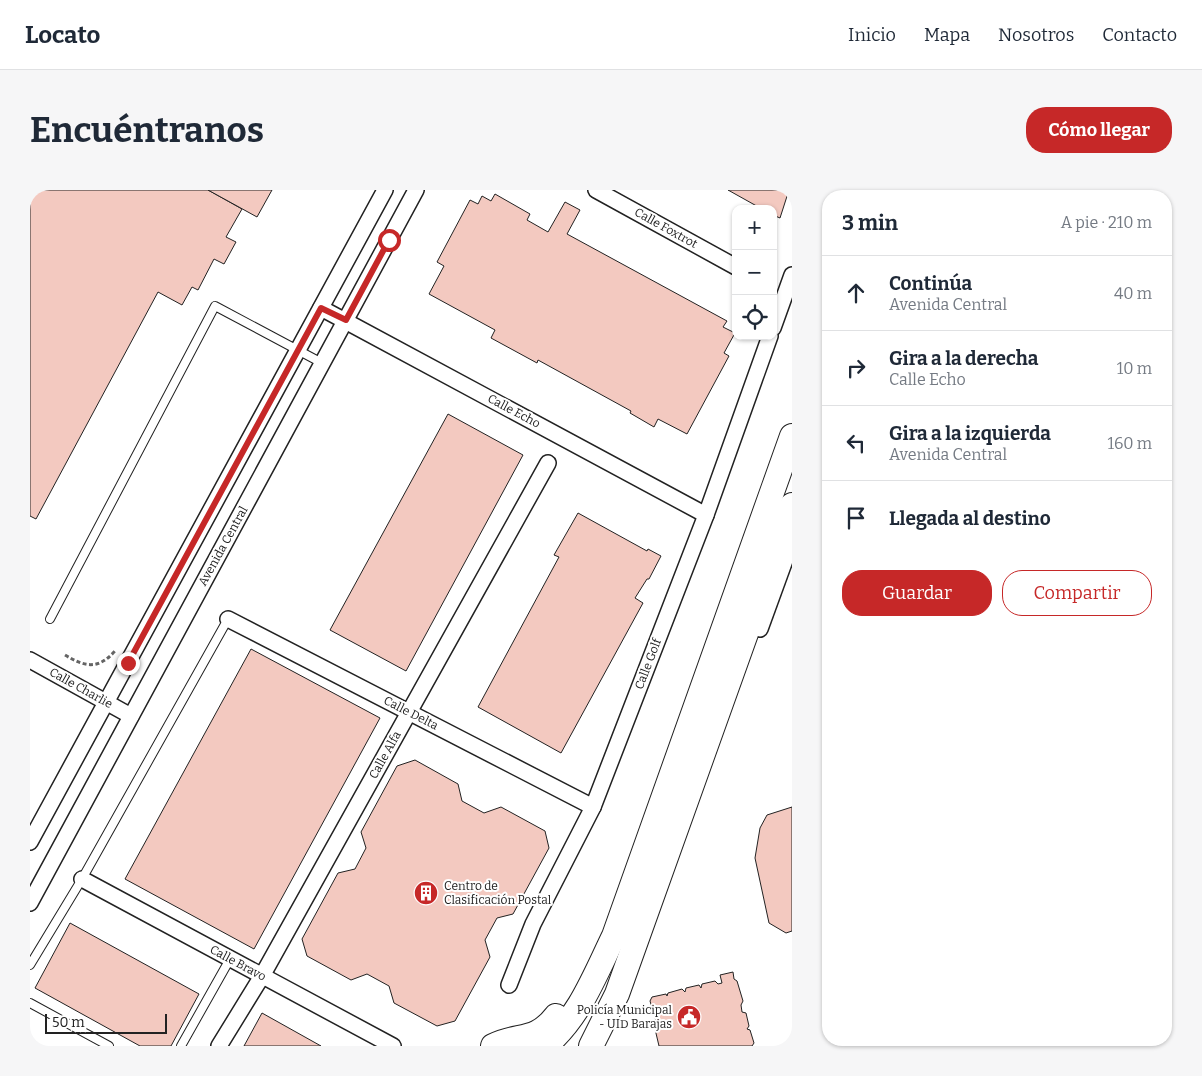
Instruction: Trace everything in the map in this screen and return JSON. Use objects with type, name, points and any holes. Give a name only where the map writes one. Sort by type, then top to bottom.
[{"type":"main road","points":[[545,1046],[570,1021],[614,936],[792,436]]},
{"type":"main road","points":[[594,1041],[617,994],[731,680],[792,505]]},
{"type":"main road","points":[[493,1046],[534,1035],[548,1026],[614,936]]},
{"type":"street","points":[[30,842],[385,190]]},
{"type":"street","name":"Avenida Central","points":[[30,903],[416,190]]},
{"type":"street","name":"Calle Foxtrot","points":[[596,190],[732,265]]},
{"type":"street","points":[[779,291],[792,275]]},
{"type":"street","name":"Calle Echo","points":[[321,308],[706,515]]},
{"type":"street","name":"Calle Golf","points":[[509,986],[533,924],[594,807],[706,515],[769,340]]},
{"type":"street","name":"Calle Alfa","points":[[219,1046],[262,976],[548,463]]},
{"type":"street","points":[[731,680],[760,631],[792,541]]},
{"type":"street","name":"Calle Delta","points":[[228,619],[594,807]]},
{"type":"street","name":"Calle Charlie","points":[[30,660],[131,716]]},
{"type":"street","name":"Calle Bravo","points":[[82,879],[393,1046]]},
{"type":"lane","points":[[50,619],[215,306],[322,363]]},
{"type":"lane","points":[[30,965],[82,879],[228,619]]},
{"type":"lane","points":[[181,1046],[230,959]]},
{"type":"lane","points":[[30,1003],[109,1046]]},
{"type":"path","points":[[65,655],[77,663],[89,666],[109,658],[116,650]]},
{"type":"building","points":[[30,190],[208,190],[242,209],[226,237],[236,242],[224,264],[214,259],[198,290],[192,287],[182,305],[158,292],[36,519],[30,516]]},
{"type":"building","points":[[208,190],[272,190],[257,217]]},
{"type":"building","points":[[728,190],[789,190],[780,218],[777,217],[777,205],[755,205]]},
{"type":"building","points":[[495,194],[530,214],[527,220],[548,232],[565,202],[580,210],[567,234],[727,321],[723,327],[732,332],[732,338],[724,353],[729,356],[687,434],[658,419],[654,427],[630,413],[631,411],[538,360],[537,363],[491,338],[495,330],[429,294],[444,266],[437,262],[470,200],[478,204],[482,196],[491,201]]},
{"type":"building","points":[[448,414],[523,455],[406,671],[330,630]]},
{"type":"building","points":[[578,513],[647,551],[648,549],[661,556],[649,579],[647,579],[635,598],[643,603],[561,753],[478,707],[559,557],[554,555]]},
{"type":"building","points":[[251,649],[380,718],[254,949],[125,879]]},
{"type":"building","name":"Centro de Clasificación Postal","points":[[415,760],[458,784],[462,801],[484,813],[501,807],[545,831],[549,848],[513,914],[497,918],[485,940],[490,957],[455,1021],[437,1026],[394,1003],[389,986],[367,974],[351,980],[307,956],[302,939],[338,873],[355,869],[366,848],[361,832],[397,766]]},
{"type":"building","points":[[792,807],[792,931],[786,933],[769,923],[755,858],[760,828],[767,815]]},
{"type":"building","points":[[70,923],[199,994],[171,1046],[140,1046],[35,988]]},
{"type":"building","points":[[733,972],[743,1001],[741,1005],[742,1012],[746,1013],[749,1026],[747,1029],[750,1030],[754,1043],[752,1046],[659,1046],[655,1029],[657,1025],[650,1001],[652,997],[666,994],[667,996],[668,993],[682,989],[685,992],[686,988],[699,985],[701,988],[702,984],[715,981],[718,984],[722,983],[720,975]]},
{"type":"building","points":[[262,1013],[321,1046],[244,1046]]},
{"type":"place","name":"Centro de Clasificación Postal","points":[[426,893]]},
{"type":"place","name":"Policía Municipal - UID Barajas","points":[[689,1017]]},
{"type":"route","points":[[128,663],[321,308],[346,320],[389,240]]}]
